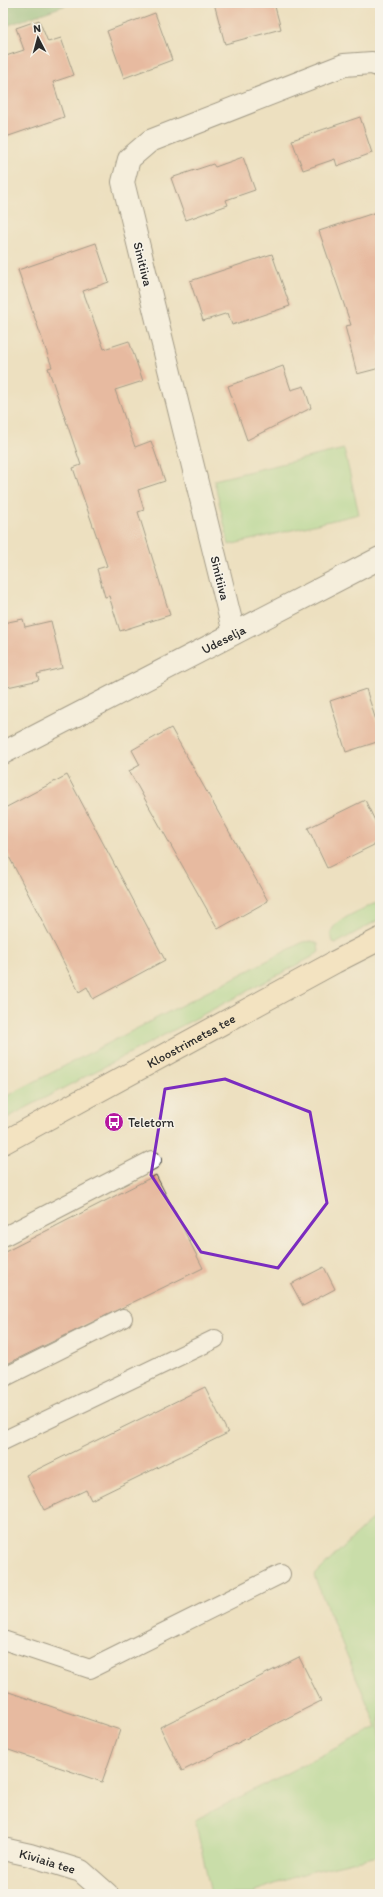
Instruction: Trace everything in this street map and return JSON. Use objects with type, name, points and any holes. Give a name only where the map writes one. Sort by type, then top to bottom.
[{"type":"main road","name":"Kloostrimetsa tee","points":[[3,1143],[380,939]]},
{"type":"street","name":"Sinitiiva","points":[[234,634],[123,182],[129,159],[150,141],[344,65],[372,63],[380,66]]},
{"type":"street","name":"Udeselja","points":[[3,753],[380,558]]},
{"type":"street","name":"Kiviaia tee","points":[[3,1849],[30,1855],[81,1871],[107,1894]]},
{"type":"lane","points":[[3,1237],[152,1160]]},
{"type":"lane","points":[[3,1378],[123,1318]]},
{"type":"lane","points":[[3,1441],[215,1339]]},
{"type":"lane","points":[[3,1640],[90,1669],[281,1574]]},
{"type":"highlighted area","points":[[225,1079],[310,1112],[327,1203],[278,1268],[201,1252],[151,1175],[165,1089]]},
{"type":"green space","points":[[3,3],[72,3],[3,27]]},
{"type":"green space","points":[[344,449],[359,514],[229,545],[214,480]]},
{"type":"green space","points":[[380,901],[380,919],[337,943],[332,942],[331,932],[335,926],[353,914]]},
{"type":"green space","points":[[312,941],[318,944],[319,952],[312,957],[3,1120],[3,1098],[303,942]]},
{"type":"green space","points":[[380,1511],[380,1852],[378,1856],[309,1872],[255,1891],[255,1894],[211,1894],[195,1820],[377,1727],[314,1576]]},
{"type":"building","points":[[214,3],[274,3],[281,29],[225,44]]},
{"type":"building","points":[[155,13],[172,60],[124,78],[107,31]]},
{"type":"building","points":[[39,20],[48,42],[61,38],[74,75],[53,82],[64,117],[3,138],[3,57],[24,50],[16,28]]},
{"type":"building","points":[[360,117],[372,153],[337,166],[335,159],[303,170],[292,140]]},
{"type":"building","points":[[243,157],[255,190],[226,200],[228,205],[186,220],[171,178],[213,164],[215,167]]},
{"type":"building","points":[[380,211],[380,368],[357,374],[345,326],[351,325],[319,231]]},
{"type":"building","points":[[96,243],[109,282],[83,291],[104,349],[129,341],[143,381],[115,390],[135,447],[151,441],[165,481],[138,490],[144,510],[138,512],[170,615],[120,631],[109,596],[105,597],[97,569],[107,566],[73,468],[81,465],[48,368],[52,367],[18,270]]},
{"type":"building","points":[[272,254],[290,306],[232,325],[228,313],[203,321],[190,281]]},
{"type":"building","points":[[283,366],[291,390],[304,386],[311,408],[247,440],[228,386]]},
{"type":"building","points":[[23,619],[25,627],[51,621],[62,668],[37,674],[39,680],[3,688],[3,623]]},
{"type":"building","points":[[366,689],[380,733],[380,741],[346,752],[330,701]]},
{"type":"building","points":[[171,728],[268,901],[218,929],[129,771],[140,765],[132,750]]},
{"type":"building","points":[[67,775],[165,960],[93,999],[87,987],[79,992],[3,845],[3,809]]},
{"type":"building","points":[[365,800],[380,831],[380,842],[327,868],[308,828]]},
{"type":"building","points":[[156,1175],[203,1268],[3,1366],[3,1253]]},
{"type":"building","points":[[324,1267],[335,1289],[303,1306],[291,1284]]},
{"type":"building","points":[[205,1387],[228,1433],[91,1500],[86,1490],[44,1510],[26,1475]]},
{"type":"building","points":[[299,1657],[321,1701],[182,1771],[160,1727]]},
{"type":"building","points":[[3,1690],[120,1730],[102,1782],[3,1748]]},
{"type":"place","name":"Teletorn","points":[[114,1122]]}]
